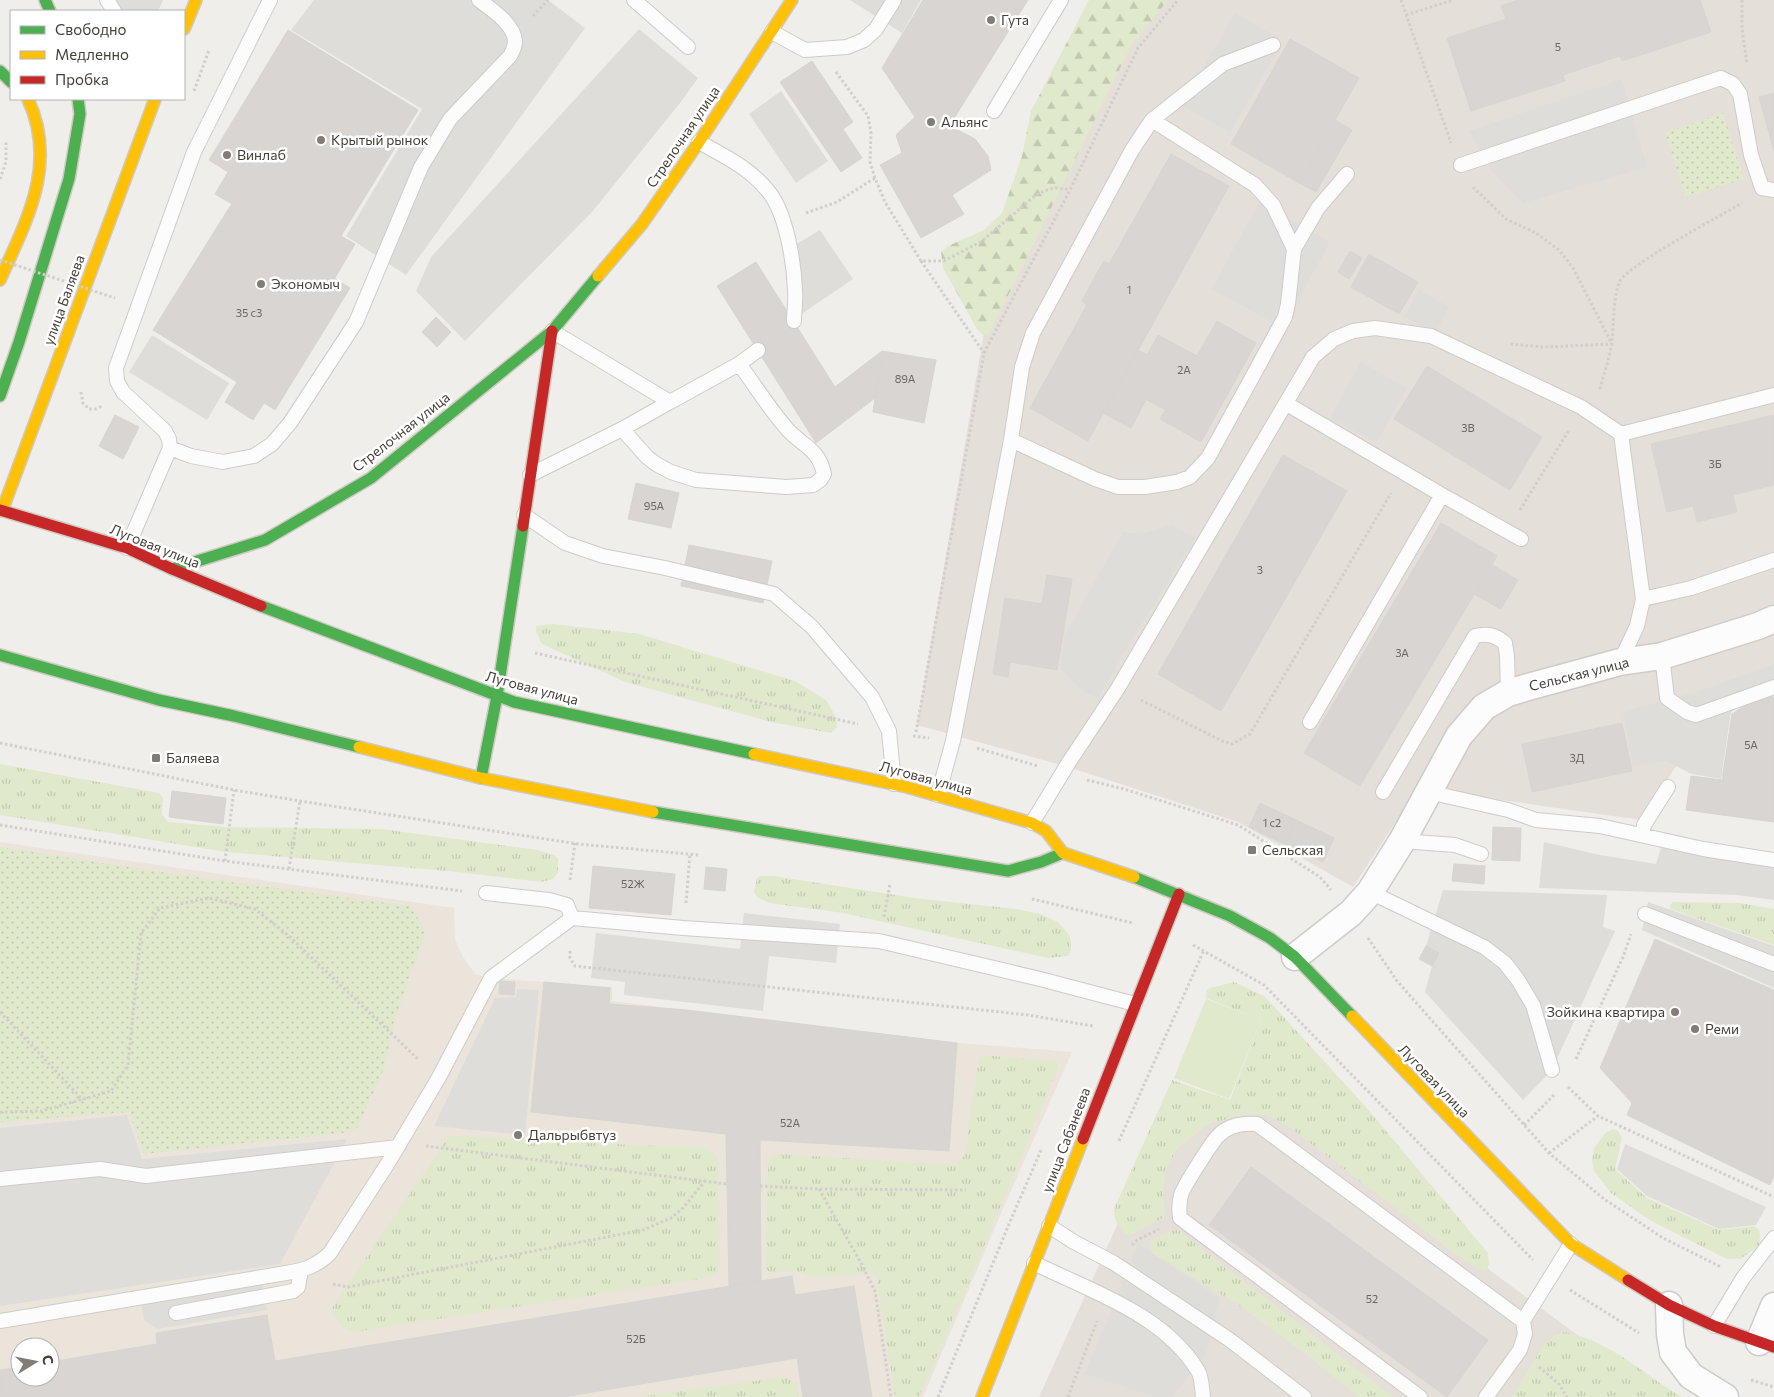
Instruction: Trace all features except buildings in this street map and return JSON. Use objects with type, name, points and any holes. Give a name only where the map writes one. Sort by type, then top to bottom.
[{"type":"main road","points":[[185,27],[196,0]]},
{"type":"main road","name":"Стрелочная улица","points":[[172,569],[265,540],[371,478],[552,331],[642,224],[699,142],[792,0]]},
{"type":"main road","points":[[0,71],[10,81]]},
{"type":"main road","points":[[0,280],[20,234],[35,189],[41,154],[38,122],[28,100]]},
{"type":"main road","points":[[0,396],[19,342],[69,179],[80,114],[78,100]]},
{"type":"main road","name":"улица Баляева","points":[[1,511],[155,100]]},
{"type":"main road","points":[[481,778],[497,696],[552,331]]},
{"type":"main road","name":"Луговая улица","points":[[1,511],[127,548],[298,622],[514,702],[901,785],[1032,822],[1046,831],[1063,853],[1179,894],[1230,916],[1270,938],[1295,957],[1571,1244],[1669,1305],[1714,1326],[1766,1344]]},
{"type":"main road","points":[[0,655],[159,700],[234,716],[481,778],[610,805],[1008,871],[1063,853]]},
{"type":"main road","points":[[0,660],[13,659]]},
{"type":"main road","name":"улица Сабанеева","points":[[982,1397],[1179,894]]},
{"type":"street","name":"Сельская улица","points":[[1295,957],[1351,913],[1370,892],[1402,841],[1459,736],[1484,707],[1508,693],[1620,662],[1662,656],[1758,626],[1774,619]]},
{"type":"street","points":[[1669,1305],[1673,1352],[1691,1376],[1725,1397]]},
{"type":"street","points":[[1766,1344],[1774,1306]]},
{"type":"lane","points":[[127,548],[170,448],[169,439],[165,431],[123,392],[117,382],[116,368],[194,152],[270,0]]},
{"type":"lane","points":[[170,448],[191,456],[223,462],[254,456],[272,444],[290,424],[356,322],[421,167],[450,119],[510,56],[514,47],[514,38],[510,27],[479,0]]},
{"type":"lane","points":[[634,0],[688,47]]},
{"type":"lane","points":[[772,32],[805,50],[847,47],[864,40],[876,29],[894,0]]},
{"type":"lane","points":[[994,111],[1061,0]]},
{"type":"lane","points":[[938,795],[953,741],[1011,440],[1022,368],[1033,333],[1132,150],[1152,120],[1223,64],[1273,45]]},
{"type":"lane","points":[[1461,165],[1721,78],[1733,84],[1740,94],[1751,155],[1768,189]]},
{"type":"lane","points":[[1152,120],[1255,185],[1273,205],[1294,249]]},
{"type":"lane","points":[[699,142],[742,166],[769,191],[783,215],[795,290],[794,321]]},
{"type":"lane","points":[[1011,440],[1095,479],[1118,487],[1162,485],[1190,477],[1208,458],[1285,317],[1294,249],[1318,208],[1347,174]]},
{"type":"lane","points":[[1032,822],[1118,688],[1313,357],[1334,339],[1353,331],[1375,328],[1431,336],[1580,407],[1621,434],[1643,599],[1632,640],[1620,662]]},
{"type":"lane","points":[[552,331],[670,402]]},
{"type":"lane","points":[[530,475],[622,429],[739,364],[758,350]]},
{"type":"lane","points":[[622,429],[647,457],[656,464],[671,472],[696,480],[786,487],[812,485],[820,480],[824,474],[822,463],[812,449],[789,430],[739,364]]},
{"type":"lane","points":[[1621,434],[1774,395]]},
{"type":"lane","points":[[1287,404],[1521,539]]},
{"type":"lane","points":[[1310,722],[1442,495]]},
{"type":"lane","points":[[524,515],[565,543],[603,556],[665,568],[774,594],[812,627],[872,697],[889,731],[901,785]]},
{"type":"lane","points":[[1643,599],[1691,588],[1774,560]]},
{"type":"lane","points":[[1383,792],[1476,636],[1488,634],[1498,637],[1505,642],[1508,693]]},
{"type":"lane","points":[[1662,656],[1667,698],[1687,712],[1696,715],[1774,687]]},
{"type":"lane","points":[[1642,835],[1644,825],[1668,787]]},
{"type":"lane","points":[[1428,792],[1508,810],[1536,820],[1600,826],[1703,849],[1774,860]]},
{"type":"lane","points":[[1402,841],[1454,845],[1481,854]]},
{"type":"lane","points":[[1370,892],[1484,947],[1505,963],[1533,1005],[1552,1070]]},
{"type":"lane","points":[[486,893],[549,900],[569,912],[683,928],[879,940],[1135,1004]]},
{"type":"lane","points":[[0,1321],[306,1269],[323,1260],[330,1253],[399,1145],[438,1079],[490,978],[569,912]]},
{"type":"lane","points":[[1645,914],[1774,964]]},
{"type":"lane","points":[[1420,1397],[1180,1218],[1179,1205],[1181,1193],[1218,1135],[1232,1127],[1246,1123],[1257,1124],[1523,1322]]},
{"type":"lane","points":[[0,1179],[100,1170],[146,1176],[399,1145]]},
{"type":"lane","points":[[1049,1226],[1074,1242],[1114,1263],[1172,1301],[1230,1340],[1304,1397]]},
{"type":"lane","points":[[1714,1326],[1743,1278],[1774,1238]]},
{"type":"lane","points":[[1486,1397],[1520,1350],[1525,1334],[1523,1322],[1571,1244]]},
{"type":"lane","points":[[1034,1263],[1107,1298],[1150,1322],[1179,1346],[1199,1373],[1203,1397]]},
{"type":"lane","points":[[176,1314],[292,1291],[298,1287],[306,1269]]},
{"type":"path","points":[[901,785],[984,353],[1070,190],[1138,48],[1178,0]]},
{"type":"path","points":[[1401,0],[1448,138],[1474,188],[1506,220],[1536,233],[1559,250],[1572,268],[1612,344]]},
{"type":"path","points":[[1406,15],[1453,0]]},
{"type":"path","points":[[1733,84],[1743,74],[1748,63],[1742,29],[1742,0]]},
{"type":"path","points":[[841,79],[868,116],[871,133],[870,162],[884,202],[984,353]]},
{"type":"path","points":[[0,179],[6,162],[6,138]]},
{"type":"path","points":[[783,215],[806,213],[837,202],[875,178]]},
{"type":"path","points":[[922,261],[944,261],[982,241],[1036,195],[1054,186],[1070,190]]},
{"type":"path","points":[[1593,415],[1612,344],[1617,290],[1620,280],[1626,272],[1768,189]]},
{"type":"path","points":[[0,260],[115,298]]},
{"type":"path","points":[[1505,343],[1544,346],[1612,344]]},
{"type":"path","points":[[1508,531],[1568,431]]},
{"type":"path","points":[[1118,688],[1222,741],[1232,744],[1250,734],[1403,472]]},
{"type":"path","points":[[0,743],[234,790],[576,844],[569,912],[570,958],[575,966],[1028,1015],[1094,1026]]},
{"type":"path","points":[[225,861],[234,790]]},
{"type":"path","points":[[290,869],[300,801]]},
{"type":"path","points":[[0,825],[225,861],[486,893]]},
{"type":"path","points":[[687,888],[690,854]]},
{"type":"path","points":[[885,909],[891,875]]},
{"type":"path","points":[[0,1112],[42,1111],[110,1091],[128,1065],[141,934],[160,908],[209,898],[255,909],[289,936],[438,1079]]},
{"type":"path","points":[[1573,1066],[1623,957],[1632,932],[1640,916],[1645,914]]},
{"type":"path","points":[[1163,931],[1204,950],[1264,985],[1550,1277],[1620,1322]]},
{"type":"path","points":[[0,1012],[83,1100]]},
{"type":"path","points":[[1565,1084],[1598,1116],[1774,1197]]},
{"type":"path","points":[[1524,1125],[1544,1105]]},
{"type":"path","points":[[1549,1153],[1598,1116]]},
{"type":"path","points":[[399,1145],[727,1184]]},
{"type":"path","points":[[306,1269],[327,1282],[348,1287],[643,1230],[671,1218],[683,1208],[705,1180]]},
{"type":"path","points":[[760,1186],[819,1189],[966,1190]]},
{"type":"path","points":[[819,1189],[875,1291],[891,1397]]},
{"type":"path","points":[[1068,1397],[1107,1298]]},
{"type":"path","points":[[1520,1350],[1559,1384],[1567,1397]]},
{"type":"shaded area","points":[[116,0],[163,0],[158,10],[121,10]]},
{"type":"shaded area","points":[[314,0],[548,0],[585,28],[406,275],[346,236],[422,109],[291,30]]},
{"type":"shaded area","points":[[850,0],[921,0],[902,33]]},
{"type":"shaded area","points":[[1104,0],[1774,0],[1774,674],[1719,700],[1641,820],[1418,788],[1353,887],[1238,822],[1068,767],[917,725],[995,268]]},
{"type":"shaded area","points":[[1235,13],[1283,41],[1230,133],[1182,105]]},
{"type":"shaded area","points":[[639,29],[698,78],[592,212],[465,341],[416,291],[431,257]]},
{"type":"shaded area","points":[[1622,79],[1647,167],[1523,203],[1493,172],[1469,131]]},
{"type":"shaded area","points":[[781,91],[828,161],[796,183],[749,114]]},
{"type":"shaded area","points":[[1259,202],[1330,242],[1283,328],[1212,289]]},
{"type":"shaded area","points":[[820,230],[853,279],[800,315],[793,246]]},
{"type":"shaded area","points":[[1419,290],[1449,307],[1435,333],[1404,316]]},
{"type":"shaded area","points":[[152,335],[229,383],[207,420],[129,372]]},
{"type":"shaded area","points":[[1361,362],[1407,388],[1376,443],[1330,418]]},
{"type":"shaded area","points":[[1172,525],[1195,538],[1125,651],[1098,699],[1079,688],[1060,668],[1065,635],[1123,532],[1143,534]]},
{"type":"shaded area","points":[[1774,664],[1774,698],[1759,695],[1731,712],[1721,779],[1692,774],[1665,761],[1633,766],[1623,712],[1700,691]]},
{"type":"shaded area","points":[[1665,835],[1774,854],[1774,900],[1737,895],[1539,888],[1544,842],[1600,855],[1656,864]]},
{"type":"shaded area","name":"Дальрыбвтуз","points":[[0,842],[454,908],[455,939],[463,957],[476,975],[491,978],[612,987],[612,1001],[957,1043],[1072,1052],[923,1397],[0,1397]]},
{"type":"shaded area","points":[[1443,890],[1607,895],[1603,927],[1615,931],[1552,1070],[1523,1100],[1425,992],[1432,966],[1439,953],[1426,946]]},
{"type":"shaded area","points":[[1648,902],[1774,946],[1774,988],[1642,930]]},
{"type":"shaded area","points":[[744,913],[840,924],[836,963],[769,956],[763,1011],[624,995],[625,982],[591,978],[596,933],[740,949]]},
{"type":"shaded area","points":[[517,989],[539,990],[525,1135],[434,1126],[495,998],[516,997]]},
{"type":"shaded area","points":[[1178,1091],[1275,1111],[1661,1397],[1039,1397]]},
{"type":"shaded area","points":[[127,1115],[142,1159],[347,1139],[280,1264],[0,1306],[0,1128]]},
{"type":"shaded area","points":[[1625,1144],[1766,1207],[1756,1225],[1719,1229],[1647,1196],[1617,1169]]},
{"type":"shaded area","points":[[1138,1244],[1219,1298],[1206,1353],[1172,1397],[1155,1397],[1085,1374]]},
{"type":"shaded area","points":[[262,1282],[267,1310],[157,1329],[144,1320],[141,1300]]},
{"type":"green space","points":[[1089,0],[1168,0],[1131,46],[989,334],[983,335],[977,329],[943,268],[941,252],[948,246],[984,230],[1002,213],[1022,156],[1031,111]]},
{"type":"green space","points":[[1723,113],[1744,179],[1685,197],[1665,132]]},
{"type":"green space","points":[[553,624],[639,634],[795,681],[826,700],[836,717],[837,727],[831,733],[771,722],[625,682],[542,644],[536,632],[536,626]]},
{"type":"green space","points":[[0,764],[159,793],[163,798],[162,814],[168,822],[226,827],[381,829],[538,850],[558,858],[558,873],[553,879],[541,882],[448,871],[226,852],[0,815]]},
{"type":"green space","points":[[0,847],[173,874],[409,906],[421,922],[425,933],[397,1013],[383,1071],[358,1127],[351,1132],[144,1154],[129,1112],[0,1122]]},
{"type":"green space","points":[[760,876],[773,876],[915,898],[1016,909],[1041,914],[1058,922],[1070,936],[1071,950],[1068,956],[1048,958],[843,913],[769,903],[757,897],[754,892],[757,878]]},
{"type":"green space","points":[[1673,902],[1740,903],[1774,909],[1774,945],[1670,909],[1670,905]]},
{"type":"green space","points":[[1234,982],[1264,996],[1366,1107],[1488,1253],[1489,1264],[1486,1271],[1479,1269],[1458,1256],[1284,1123],[1265,1115],[1242,1115],[1208,1124],[1176,1150],[1166,1171],[1163,1189],[1164,1217],[1131,1235],[1121,1229],[1116,1221],[1114,1209],[1172,1080],[1230,1100],[1261,1020],[1206,998],[1207,990],[1210,988]]},
{"type":"green space","points":[[1206,999],[1261,1020],[1229,1099],[1174,1078]]},
{"type":"green space","points":[[990,1056],[1056,1061],[1058,1067],[969,1283],[919,1397],[895,1397],[877,1277],[871,1272],[832,1278],[808,1276],[792,1271],[771,1273],[766,1269],[768,1166],[770,1157],[779,1154],[956,1165],[964,1156],[979,1058]]},
{"type":"green space","points":[[1613,1129],[1618,1131],[1622,1138],[1615,1169],[1647,1198],[1719,1230],[1754,1226],[1759,1229],[1759,1246],[1740,1259],[1727,1259],[1651,1221],[1611,1193],[1594,1171],[1592,1161],[1594,1148],[1606,1132]]},
{"type":"green space","points":[[449,1136],[706,1148],[718,1157],[719,1272],[713,1277],[353,1332],[341,1326],[331,1309]]},
{"type":"green space","points":[[1178,1230],[1393,1397],[1358,1397],[1309,1357],[1240,1306],[1152,1253],[1149,1245],[1150,1241],[1170,1231]]},
{"type":"green space","points":[[1565,1332],[1601,1344],[1682,1397],[1512,1397],[1542,1347],[1553,1336]]},
{"type":"green space","points":[[784,1377],[796,1383],[798,1397],[639,1397]]},
{"type":"traffic: fast","points":[[45,0],[50,10]]},
{"type":"traffic: fast","points":[[0,71],[10,81]]},
{"type":"traffic: fast","points":[[0,396],[19,342],[69,179],[80,114],[78,100]]},
{"type":"traffic: fast","points":[[172,569],[265,540],[371,478],[552,331],[598,276]]},
{"type":"traffic: fast","points":[[481,778],[497,696],[523,526]]},
{"type":"traffic: fast","points":[[261,606],[514,702],[754,754]]},
{"type":"traffic: fast","points":[[0,655],[159,700],[234,716],[359,747]]},
{"type":"traffic: fast","points":[[653,812],[1008,871],[1041,862],[1063,853]]},
{"type":"traffic: fast","points":[[1134,877],[1230,916],[1270,938],[1295,957],[1352,1016]]},
{"type":"traffic: slow","points":[[185,27],[196,0]]},
{"type":"traffic: slow","points":[[598,276],[642,224],[699,142],[792,0]]},
{"type":"traffic: slow","points":[[0,280],[29,213],[39,169],[40,147],[37,123],[28,100]]},
{"type":"traffic: slow","points":[[2,511],[155,100]]},
{"type":"traffic: slow","points":[[359,747],[481,778],[653,812]]},
{"type":"traffic: slow","points":[[754,754],[907,787],[1032,823],[1046,831],[1063,853],[1134,877]]},
{"type":"traffic: slow","points":[[1352,1016],[1571,1244],[1628,1280]]},
{"type":"traffic: slow","points":[[982,1397],[1083,1139]]},
{"type":"traffic: jam","points":[[523,526],[552,331]]},
{"type":"traffic: jam","points":[[0,510],[127,548],[261,606]]},
{"type":"traffic: jam","points":[[1083,1139],[1179,894]]},
{"type":"traffic: jam","points":[[1628,1280],[1669,1305],[1714,1326],[1774,1347]]},
{"type":"place","name":"Гута","points":[[991,20]]},
{"type":"place","name":"Альянс","points":[[931,122]]},
{"type":"place","name":"Крытый рынок","points":[[321,140]]},
{"type":"place","name":"Винлаб","points":[[227,155]]},
{"type":"place","name":"Экономыч","points":[[261,284]]},
{"type":"place","name":"Баляева","points":[[156,758]]},
{"type":"place","name":"Сельская","points":[[1252,850]]},
{"type":"place","name":"Зойкина квартира","points":[[1675,1012]]},
{"type":"place","name":"Реми","points":[[1695,1029]]},
{"type":"place","name":"Дальрыбвтуз","points":[[518,1135]]}]
